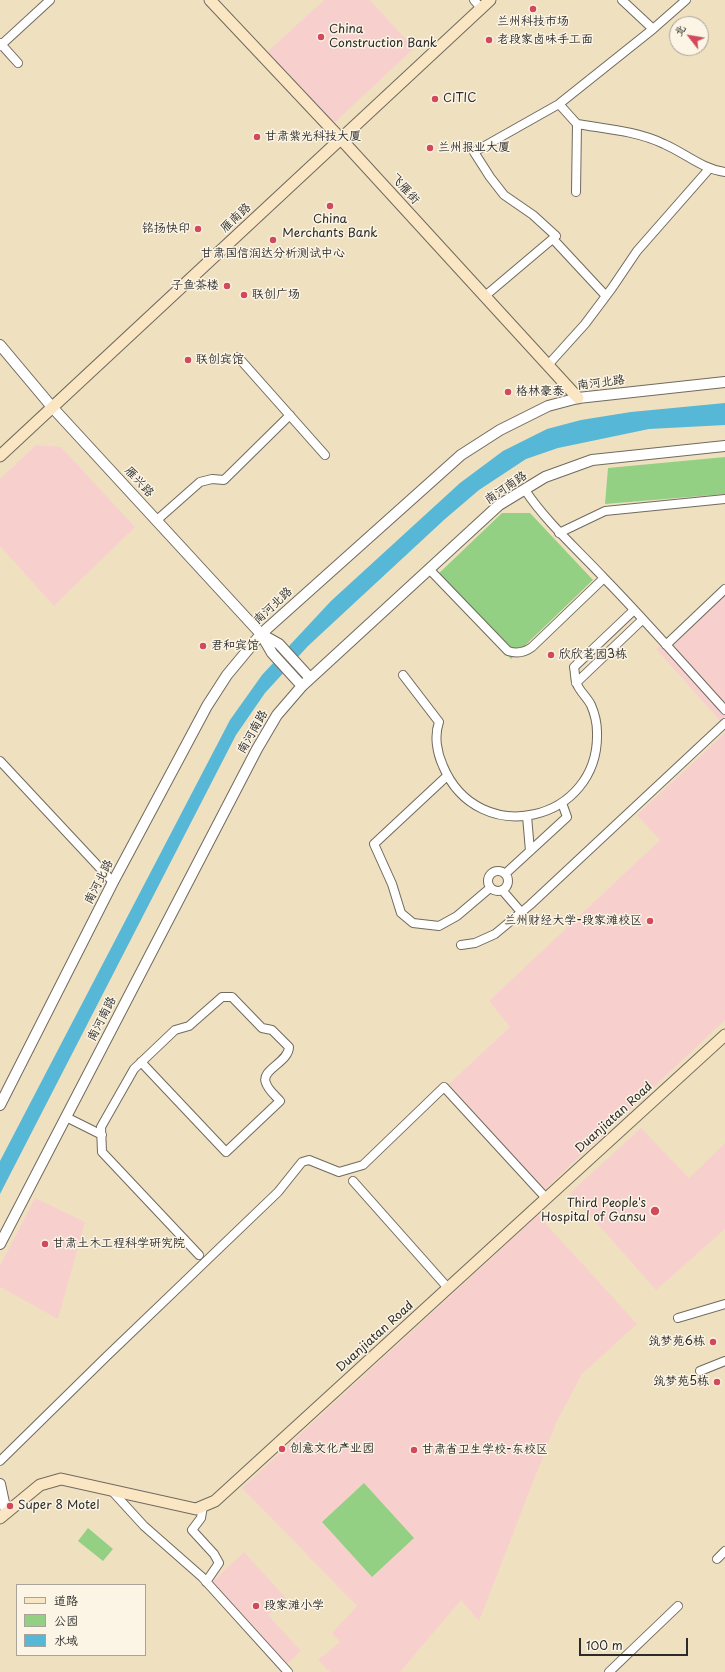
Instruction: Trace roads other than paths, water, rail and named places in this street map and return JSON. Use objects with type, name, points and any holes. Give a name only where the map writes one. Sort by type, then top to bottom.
[{"type":"main road","name":"飞雁街","points":[[210,0],[340,138],[578,398]]},
{"type":"main road","name":"雁南路","points":[[0,456],[340,138],[482,2]]},
{"type":"main road","name":"Duanjiatan Road","points":[[3,1515],[40,1485],[61,1479],[196,1509],[215,1501],[725,1034]]},
{"type":"street","points":[[18,63],[1,44],[50,0]]},
{"type":"street","points":[[622,0],[653,29]]},
{"type":"street","points":[[485,296],[556,236],[533,215],[504,195],[474,152],[559,104],[653,29],[686,0]]},
{"type":"street","points":[[559,104],[577,124],[633,133],[664,143],[709,169],[725,172]]},
{"type":"street","points":[[576,192],[577,124]]},
{"type":"street","points":[[548,365],[585,324],[637,250],[709,169]]},
{"type":"street","points":[[553,239],[606,296]]},
{"type":"street","name":"雁兴路","points":[[0,345],[52,407],[261,634]]},
{"type":"street","points":[[238,357],[325,455]]},
{"type":"street","name":"南河北路","points":[[1,1102],[113,882],[207,706],[227,675],[261,634],[461,455],[500,430],[548,406],[578,398],[725,382]]},
{"type":"street","points":[[157,520],[200,482],[212,479],[224,480],[290,415]]},
{"type":"street","name":"南河南路","points":[[0,1244],[257,748],[277,715],[302,686],[499,505],[546,477],[592,460],[725,446]]},
{"type":"street","points":[[525,490],[536,507],[559,533],[604,578],[725,710]]},
{"type":"street","points":[[559,533],[605,510],[725,499]]},
{"type":"street","points":[[429,569],[508,651],[514,653],[526,651],[532,647],[604,578]]},
{"type":"street","points":[[666,645],[725,589]]},
{"type":"street","points":[[403,675],[439,722],[437,729],[438,756],[447,776],[466,800],[490,813],[516,818],[542,814],[562,803],[584,782],[594,757],[597,731],[591,705],[576,683],[574,667],[634,610]]},
{"type":"street","points":[[576,683],[642,620]]},
{"type":"street","points":[[261,634],[279,644],[310,678]]},
{"type":"street","points":[[261,634],[272,653],[302,686]]},
{"type":"street","points":[[460,945],[475,943],[495,934],[521,912],[725,723]]},
{"type":"street","points":[[0,761],[113,882]]},
{"type":"street","points":[[447,776],[374,844],[392,884],[397,906],[406,919],[413,923],[438,926],[457,916],[490,888]]},
{"type":"street","points":[[505,874],[567,817],[562,803]]},
{"type":"street","points":[[527,816],[530,851]]},
{"type":"street","points":[[500,871],[505,874],[508,883],[502,890],[496,891],[490,888],[488,882],[491,874],[500,871]]},
{"type":"street","points":[[502,890],[521,912]]},
{"type":"street","points":[[141,1062],[226,1152],[280,1101],[266,1084],[265,1079],[267,1074],[287,1056],[289,1047],[272,1030],[262,1028],[235,999],[225,996],[189,1026],[175,1030],[141,1062],[134,1069],[101,1127],[102,1152],[199,1255]]},
{"type":"street","points":[[0,1461],[278,1192],[302,1162],[309,1160],[339,1172],[363,1165],[444,1087],[546,1198]]},
{"type":"street","points":[[66,1117],[102,1135]]},
{"type":"street","points":[[353,1181],[448,1288]]},
{"type":"street","points":[[678,1318],[725,1304]]},
{"type":"street","points":[[700,1371],[725,1361]]},
{"type":"street","points":[[0,1484],[3,1515]]},
{"type":"street","points":[[112,1490],[144,1526],[206,1582],[288,1672]]},
{"type":"street","points":[[203,1506],[201,1518],[192,1530],[214,1554],[219,1563],[206,1582]]},
{"type":"street","points":[[717,1559],[725,1551]]},
{"type":"street","points":[[609,1672],[678,1606]]},
{"type":"water","points":[[725,403],[725,425],[649,429],[558,448],[526,459],[479,490],[445,519],[308,646],[265,693],[236,735],[0,1194],[0,1161],[230,720],[262,675],[331,601],[460,483],[503,451],[547,429],[581,420],[631,412]]},
{"type":"place","name":"兰州科技市场","points":[[533,9]]},
{"type":"place","name":"China Construction Bank","points":[[321,37]]},
{"type":"place","name":"老段家卤味手工面","points":[[489,40]]},
{"type":"place","name":"CITIC","points":[[435,99]]},
{"type":"place","name":"甘肃紫光科技大厦","points":[[257,137]]},
{"type":"place","name":"兰州报业大厦","points":[[430,148]]},
{"type":"place","name":"China Merchants Bank","points":[[330,206]]},
{"type":"place","name":"铭扬快印","points":[[198,229]]},
{"type":"place","name":"甘肃国信润达分析测试中心","points":[[273,240]]},
{"type":"place","name":"子鱼茶楼","points":[[227,286]]},
{"type":"place","name":"联创广场","points":[[244,295]]},
{"type":"place","name":"联创宾馆","points":[[188,360]]},
{"type":"place","name":"格林豪泰","points":[[508,392]]},
{"type":"place","name":"君和宾馆","points":[[203,646]]},
{"type":"place","name":"欣欣茗园3栋","points":[[551,655]]},
{"type":"place","name":"兰州财经大学-段家滩校区","points":[[650,921]]},
{"type":"place","name":"Third People's Hospital of Gansu","points":[[655,1211]]},
{"type":"place","name":"甘肃土木工程科学研究院","points":[[45,1244]]},
{"type":"place","name":"筑梦苑6栋","points":[[713,1342]]},
{"type":"place","name":"筑梦苑5栋","points":[[717,1382]]},
{"type":"place","name":"创意文化产业园","points":[[282,1449]]},
{"type":"place","name":"甘肃省卫生学校-东校区","points":[[414,1450]]},
{"type":"place","name":"Super 8 Motel","points":[[10,1506]]},
{"type":"place","name":"段家滩小学","points":[[256,1606]]}]
